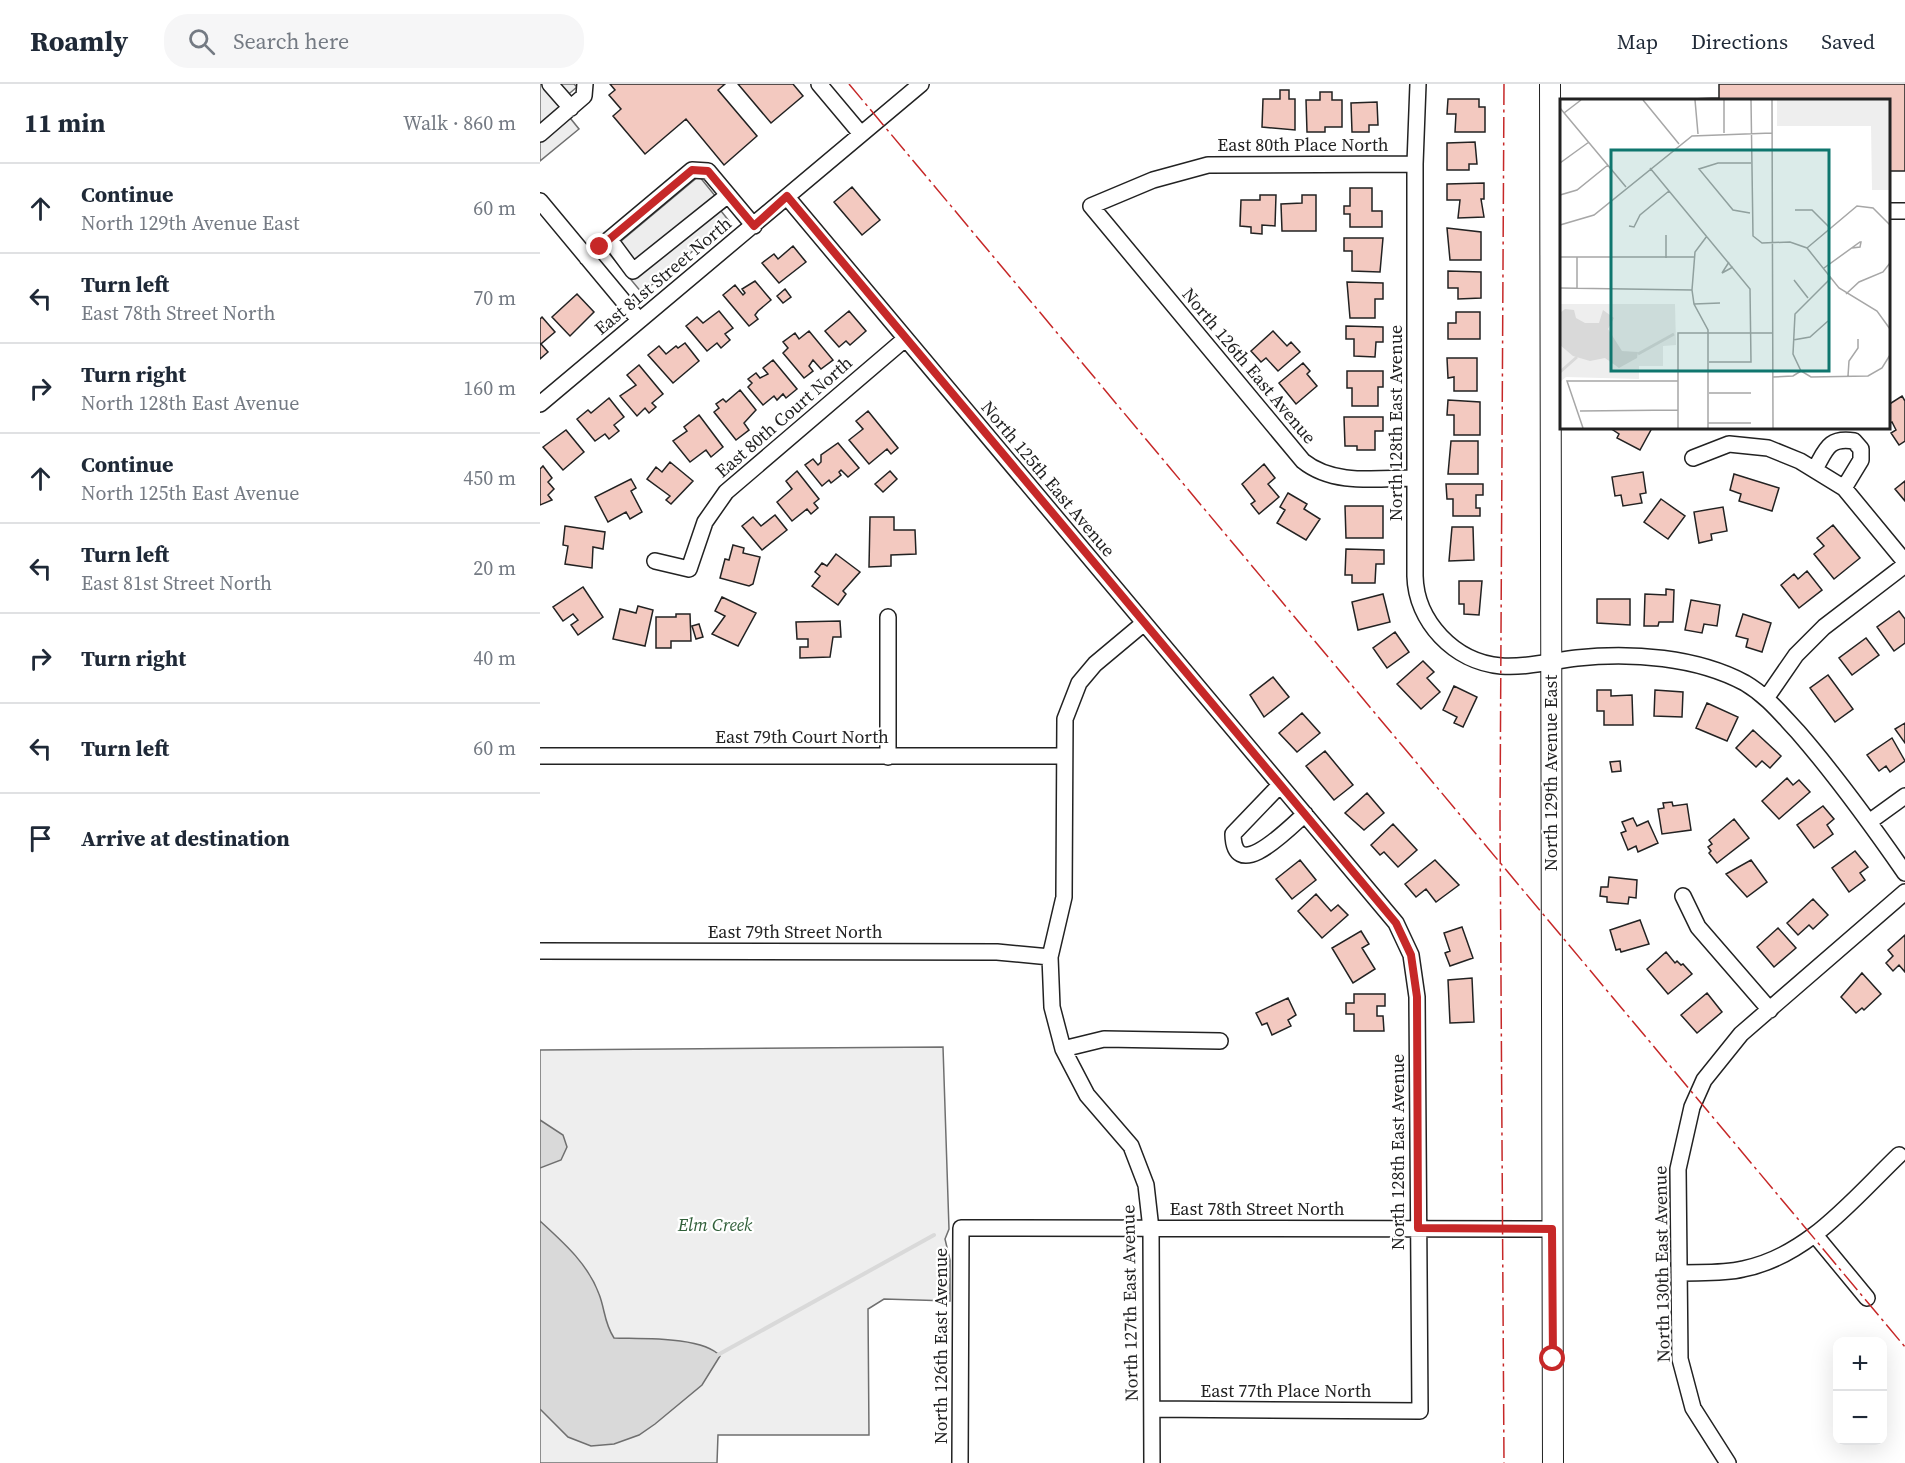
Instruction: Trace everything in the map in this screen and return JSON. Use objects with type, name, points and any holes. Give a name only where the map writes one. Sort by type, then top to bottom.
[{"type":"main road","name":"North 129th Avenue East","points":[[1550,84],[1556,203],[1551,662],[1553,1463]]},
{"type":"street","points":[[550,84],[570,108]]},
{"type":"street","points":[[540,133],[584,96],[585,84]]},
{"type":"street","points":[[819,84],[861,134]]},
{"type":"street","name":"East 81st Street North","points":[[540,404],[921,84]]},
{"type":"street","name":"North 128th East Avenue","points":[[1418,84],[1414,164],[1416,592],[1427,620],[1452,646],[1476,660],[1500,666],[1585,658],[1679,661],[1721,671],[1767,697],[1826,764],[1905,873]]},
{"type":"street","name":"East 80th Place North","points":[[1091,206],[1153,180],[1208,165],[1414,164]]},
{"type":"street","points":[[587,258],[692,170],[708,171],[754,226]]},
{"type":"street","points":[[610,240],[633,271],[728,195]]},
{"type":"street","name":"North 125th East Avenue","points":[[787,196],[1380,904]]},
{"type":"street","points":[[540,201],[639,320]]},
{"type":"street","name":"North 126th East Avenue","points":[[1091,206],[1303,461],[1320,473],[1342,478],[1415,478]]},
{"type":"street","name":"East 80th Court North","points":[[655,561],[689,569],[705,522],[726,492],[905,339]]},
{"type":"street","points":[[1815,469],[1829,445],[1840,438],[1854,441],[1861,449],[1861,460],[1844,488]]},
{"type":"street","points":[[1693,458],[1729,444],[1768,448],[1815,469],[1844,488],[1905,564],[1824,627],[1796,655],[1767,697]]},
{"type":"street","points":[[888,617],[888,757]]},
{"type":"street","name":"North 127th East Avenue","points":[[1144,624],[1095,664],[1079,683],[1065,719],[1064,897],[1050,957],[1052,1007],[1062,1049],[1087,1095],[1131,1146],[1146,1185],[1151,1228],[1152,1463]]},
{"type":"street","name":"East 79th Court North","points":[[540,756],[1064,756]]},
{"type":"street","points":[[1280,785],[1233,834],[1233,844],[1239,852],[1249,856],[1262,851],[1305,814]]},
{"type":"street","points":[[1869,822],[1905,796]]},
{"type":"street","name":"North 130th East Avenue","points":[[1728,1463],[1693,1408],[1680,1359],[1678,1169],[1692,1107],[1704,1080],[1741,1034],[1905,892]]},
{"type":"street","points":[[1683,896],[1698,927],[1770,1010]]},
{"type":"street","name":"North 128th East Avenue","points":[[1380,904],[1404,937],[1415,973],[1417,997],[1420,1411]]},
{"type":"street","name":"East 79th Street North","points":[[540,951],[997,952],[1050,957]]},
{"type":"street","points":[[1062,1049],[1104,1039],[1220,1041]]},
{"type":"street","points":[[1678,1273],[1740,1270],[1786,1255],[1815,1235],[1899,1155]]},
{"type":"street","name":"North 126th East Avenue","points":[[960,1463],[961,1228]]},
{"type":"street","name":"East 78th Street North","points":[[961,1228],[1552,1229]]},
{"type":"street","points":[[1815,1235],[1867,1298]]},
{"type":"street","name":"East 77th Place North","points":[[1152,1409],[1420,1411]]},
{"type":"green space","name":"Elm Creek","points":[[943,1047],[949,1229],[945,1239],[950,1260],[950,1301],[884,1299],[868,1309],[869,1435],[718,1435],[717,1463],[540,1463],[540,1050]]},
{"type":"shaded area","points":[[540,84],[574,84],[577,87],[558,103],[579,129],[540,161]]},
{"type":"shaded area","points":[[699,176],[725,208],[721,211],[729,221],[642,293],[608,252]]},
{"type":"shaded area","points":[[540,1120],[563,1135],[567,1147],[561,1160],[540,1168]]},
{"type":"shaded area","points":[[540,1221],[558,1237],[589,1273],[614,1338],[686,1342],[700,1345],[720,1356],[702,1385],[639,1435],[614,1444],[591,1446],[568,1437],[540,1409]]},
{"type":"building","points":[[610,84],[725,84],[718,90],[757,136],[724,165],[686,119],[645,154],[613,116],[621,109],[609,95],[615,90]]},
{"type":"building","points":[[738,84],[793,84],[803,96],[771,123]]},
{"type":"building","points":[[1719,84],[1905,84],[1905,171],[1890,171],[1890,99],[1690,99],[1719,98]]},
{"type":"building","points":[[1280,90],[1289,90],[1289,99],[1295,99],[1295,130],[1262,127],[1263,99],[1280,99]]},
{"type":"building","points":[[1320,92],[1332,92],[1332,100],[1342,100],[1342,127],[1325,127],[1325,132],[1307,132],[1306,100],[1320,100]]},
{"type":"building","points":[[1448,99],[1479,99],[1479,107],[1485,107],[1485,132],[1455,132],[1456,114],[1447,114]]},
{"type":"building","points":[[1377,102],[1378,125],[1369,125],[1369,132],[1352,132],[1351,103]]},
{"type":"building","points":[[1475,142],[1477,164],[1469,164],[1469,170],[1447,170],[1447,143]]},
{"type":"building","points":[[1484,183],[1484,199],[1481,199],[1484,217],[1458,218],[1460,200],[1447,200],[1447,184]]},
{"type":"building","points":[[852,187],[880,220],[862,235],[834,202]]},
{"type":"building","points":[[1350,188],[1372,188],[1372,211],[1382,211],[1382,227],[1350,227],[1350,214],[1344,214],[1344,206],[1350,206]]},
{"type":"building","points":[[1260,195],[1276,195],[1275,226],[1262,225],[1262,234],[1251,233],[1251,227],[1240,226],[1241,200],[1260,200]]},
{"type":"building","points":[[1302,195],[1316,195],[1316,231],[1282,231],[1281,204],[1302,203]]},
{"type":"building","points":[[1447,228],[1481,232],[1481,260],[1450,260]]},
{"type":"building","points":[[1344,238],[1383,238],[1380,272],[1352,271],[1352,251],[1344,251]]},
{"type":"building","points":[[793,246],[806,262],[779,283],[762,263],[774,254],[778,259]]},
{"type":"building","points":[[1448,271],[1481,272],[1481,298],[1458,299],[1458,288],[1448,288]]},
{"type":"building","points":[[755,281],[771,300],[758,311],[755,315],[758,319],[749,326],[723,295],[735,285],[743,295],[745,293],[742,289]]},
{"type":"building","points":[[1347,282],[1383,283],[1383,299],[1375,299],[1375,318],[1350,318]]},
{"type":"building","points":[[785,289],[791,297],[783,303],[777,296]]},
{"type":"building","points":[[577,294],[594,312],[570,336],[552,317]]},
{"type":"building","points":[[719,311],[733,328],[725,334],[730,340],[721,348],[717,343],[707,351],[686,326],[697,317],[703,323]]},
{"type":"building","points":[[849,311],[866,331],[850,345],[846,341],[839,347],[825,331]]},
{"type":"building","points":[[1456,312],[1480,312],[1480,339],[1448,339],[1448,323],[1456,323]]},
{"type":"building","points":[[542,317],[555,332],[541,344],[548,352],[540,359],[540,319]]},
{"type":"building","points":[[1346,326],[1383,327],[1383,342],[1376,342],[1375,357],[1354,356],[1354,339],[1346,339]]},
{"type":"building","points":[[809,331],[833,360],[821,369],[813,360],[809,366],[813,371],[804,378],[783,353],[788,348],[783,342],[795,333],[799,339]]},
{"type":"building","points":[[1273,331],[1287,346],[1291,342],[1300,352],[1278,371],[1266,358],[1261,362],[1251,351]]},
{"type":"building","points":[[685,343],[699,361],[673,383],[648,355],[659,346],[666,354],[676,346],[678,348]]},
{"type":"building","points":[[1447,358],[1477,358],[1477,391],[1454,391],[1454,377],[1448,378]]},
{"type":"building","points":[[773,360],[797,389],[786,398],[783,394],[777,400],[774,396],[763,405],[748,387],[752,383],[748,379],[756,373],[760,378],[768,374],[763,368]]},
{"type":"building","points":[[1303,363],[1310,371],[1307,374],[1317,386],[1296,404],[1279,383]]},
{"type":"building","points":[[639,365],[663,394],[652,403],[656,407],[649,413],[645,408],[637,416],[620,396],[636,385],[627,375]]},
{"type":"building","points":[[1347,371],[1383,371],[1383,387],[1378,387],[1378,406],[1352,406],[1352,388],[1347,388]]},
{"type":"building","points":[[740,390],[756,410],[744,423],[749,430],[736,440],[714,412],[719,408],[716,404],[723,399],[726,402]]},
{"type":"building","points":[[1902,396],[1905,401],[1905,441],[1899,445],[1891,433],[1896,430],[1892,422],[1890,423],[1890,404]]},
{"type":"building","points":[[609,398],[624,417],[614,425],[619,431],[609,439],[605,434],[595,441],[577,419],[588,410],[591,413]]},
{"type":"building","points":[[1448,400],[1480,402],[1480,435],[1454,435],[1454,415],[1447,415]]},
{"type":"building","points":[[868,411],[898,448],[891,454],[887,449],[869,464],[849,440],[863,429],[856,421]]},
{"type":"building","points":[[699,415],[723,447],[711,457],[706,450],[690,462],[673,441],[687,431],[684,427]]},
{"type":"building","points":[[1344,417],[1383,417],[1383,431],[1375,431],[1375,450],[1357,450],[1357,446],[1345,446]]},
{"type":"building","points":[[1612,429],[1651,429],[1640,450],[1617,438],[1619,434]]},
{"type":"building","points":[[566,430],[584,452],[563,470],[543,447]]},
{"type":"building","points":[[1451,441],[1478,441],[1478,474],[1448,474]]},
{"type":"building","points":[[838,443],[859,468],[848,477],[841,470],[839,472],[841,475],[831,483],[829,480],[822,486],[805,465],[813,459],[818,465],[821,462],[821,455]]},
{"type":"building","points":[[670,462],[693,481],[671,504],[666,500],[670,496],[647,479],[656,467],[662,472]]},
{"type":"building","points":[[1264,464],[1275,478],[1268,484],[1279,497],[1259,514],[1251,504],[1255,501],[1242,484]]},
{"type":"building","points":[[543,466],[552,478],[548,482],[554,489],[548,495],[552,500],[540,505],[540,469]]},
{"type":"building","points":[[797,471],[819,499],[814,503],[818,508],[811,514],[807,509],[792,521],[777,502],[792,489],[786,481]]},
{"type":"building","points":[[890,471],[897,479],[883,492],[875,484]]},
{"type":"building","points":[[1643,472],[1646,493],[1640,494],[1642,503],[1623,506],[1621,495],[1615,496],[1612,477]]},
{"type":"building","points":[[1734,474],[1779,488],[1772,511],[1739,501],[1741,494],[1730,490]]},
{"type":"building","points":[[631,479],[636,488],[631,491],[642,512],[630,519],[626,512],[608,522],[595,497]]},
{"type":"building","points":[[1905,481],[1905,501],[1895,489]]},
{"type":"building","points":[[1446,484],[1483,484],[1483,495],[1476,495],[1476,508],[1480,508],[1480,516],[1453,516],[1453,499],[1447,499]]},
{"type":"building","points":[[1288,493],[1307,504],[1304,509],[1320,519],[1306,540],[1277,523],[1285,510],[1280,507]]},
{"type":"building","points":[[1661,499],[1685,516],[1668,539],[1644,522]]},
{"type":"building","points":[[1345,506],[1383,506],[1383,538],[1346,538]]},
{"type":"building","points":[[1723,507],[1727,531],[1711,534],[1712,540],[1699,543],[1694,512]]},
{"type":"building","points":[[775,515],[787,530],[762,550],[742,526],[753,517],[761,526]]},
{"type":"building","points":[[870,517],[894,517],[894,530],[915,530],[916,554],[891,555],[891,566],[869,567]]},
{"type":"building","points":[[1833,525],[1860,558],[1834,579],[1814,554],[1824,546],[1817,538]]},
{"type":"building","points":[[565,526],[605,532],[603,549],[593,547],[592,568],[565,564],[568,546],[563,545]]},
{"type":"building","points":[[1452,527],[1473,527],[1474,560],[1449,561]]},
{"type":"building","points":[[733,545],[744,548],[743,553],[760,557],[753,584],[749,586],[720,578],[725,559],[729,560]]},
{"type":"building","points":[[1346,549],[1384,550],[1384,564],[1376,564],[1375,583],[1352,583],[1352,575],[1345,575]]},
{"type":"building","points":[[836,554],[860,572],[843,591],[846,594],[838,605],[812,586],[820,576],[815,572],[822,563],[827,566]]},
{"type":"building","points":[[1807,571],[1822,590],[1799,608],[1781,585],[1794,574],[1798,579]]},
{"type":"building","points":[[1459,581],[1482,581],[1479,615],[1464,614],[1464,604],[1459,604]]},
{"type":"building","points":[[583,587],[603,617],[578,635],[571,625],[578,620],[573,614],[563,621],[553,607]]},
{"type":"building","points":[[1666,589],[1674,590],[1673,622],[1659,622],[1658,626],[1644,626],[1645,594],[1666,595]]},
{"type":"building","points":[[1383,594],[1390,622],[1358,630],[1352,602]]},
{"type":"building","points":[[722,597],[756,613],[738,646],[712,634],[725,616],[715,611]]},
{"type":"building","points":[[1597,599],[1630,599],[1630,625],[1597,623]]},
{"type":"building","points":[[1691,600],[1720,605],[1717,626],[1704,624],[1702,633],[1685,630]]},
{"type":"building","points":[[638,606],[653,610],[645,646],[613,639],[620,609],[636,613]]},
{"type":"building","points":[[1899,611],[1905,619],[1905,643],[1894,651],[1877,627]]},
{"type":"building","points":[[676,614],[690,614],[691,641],[671,641],[671,648],[656,648],[656,617],[676,617]]},
{"type":"building","points":[[1743,614],[1771,623],[1762,652],[1746,647],[1748,639],[1736,636]]},
{"type":"building","points":[[840,621],[841,637],[833,637],[830,657],[800,658],[800,647],[808,647],[808,639],[797,639],[796,622]]},
{"type":"building","points":[[699,624],[703,637],[696,639],[692,626]]},
{"type":"building","points":[[1395,632],[1409,652],[1387,668],[1373,648]]},
{"type":"building","points":[[1866,638],[1879,655],[1852,675],[1839,658]]},
{"type":"building","points":[[1423,661],[1434,672],[1427,678],[1440,692],[1421,709],[1397,684]]},
{"type":"building","points":[[1828,675],[1853,709],[1835,722],[1810,688]]},
{"type":"building","points":[[1273,677],[1289,697],[1264,717],[1250,695]]},
{"type":"building","points":[[1454,686],[1477,697],[1463,727],[1454,723],[1457,717],[1443,710]]},
{"type":"building","points":[[1597,690],[1611,690],[1611,696],[1632,695],[1633,725],[1604,725],[1604,711],[1597,711]]},
{"type":"building","points":[[1655,690],[1683,692],[1682,717],[1654,716]]},
{"type":"building","points":[[1707,703],[1738,717],[1727,741],[1696,728]]},
{"type":"building","points":[[1302,713],[1320,733],[1297,752],[1279,733]]},
{"type":"building","points":[[1905,723],[1905,743],[1895,729]]},
{"type":"building","points":[[1753,730],[1781,756],[1770,768],[1762,761],[1756,767],[1736,748]]},
{"type":"building","points":[[1892,738],[1905,761],[1890,772],[1886,766],[1879,771],[1867,755]]},
{"type":"building","points":[[1325,751],[1353,785],[1334,800],[1306,766]]},
{"type":"building","points":[[1620,761],[1621,771],[1612,772],[1610,762]]},
{"type":"building","points":[[1787,778],[1793,785],[1799,780],[1810,792],[1779,819],[1762,801]]},
{"type":"building","points":[[1367,793],[1384,813],[1364,830],[1345,813]]},
{"type":"building","points":[[1672,802],[1673,806],[1687,804],[1691,830],[1662,834],[1658,809],[1664,808],[1663,803]]},
{"type":"building","points":[[1823,806],[1834,819],[1827,825],[1833,834],[1814,848],[1797,825]]},
{"type":"building","points":[[1633,818],[1637,826],[1648,821],[1658,843],[1638,852],[1636,846],[1628,850],[1621,833],[1626,831],[1622,822]]},
{"type":"building","points":[[1734,819],[1749,838],[1717,863],[1709,853],[1711,851],[1708,847],[1712,844],[1709,840]]},
{"type":"building","points":[[1393,824],[1417,850],[1398,867],[1384,852],[1380,855],[1371,845]]},
{"type":"building","points":[[1855,851],[1868,867],[1860,873],[1865,880],[1849,892],[1832,868]]},
{"type":"building","points":[[1300,860],[1316,880],[1292,899],[1276,879]]},
{"type":"building","points":[[1435,860],[1459,885],[1436,902],[1426,889],[1416,897],[1405,884]]},
{"type":"building","points":[[1751,860],[1767,882],[1747,897],[1726,874]]},
{"type":"building","points":[[1609,877],[1637,880],[1636,898],[1629,897],[1628,904],[1607,902],[1607,897],[1600,896],[1601,887],[1608,887]]},
{"type":"building","points":[[1316,894],[1331,911],[1338,905],[1348,915],[1322,938],[1298,911]]},
{"type":"building","points":[[1813,899],[1828,915],[1813,929],[1809,925],[1798,935],[1787,923]]},
{"type":"building","points":[[1640,920],[1649,944],[1621,952],[1620,949],[1616,950],[1610,930]]},
{"type":"building","points":[[1462,927],[1473,958],[1450,966],[1445,953],[1450,951],[1444,933]]},
{"type":"building","points":[[1778,928],[1796,948],[1774,967],[1757,947]]},
{"type":"building","points":[[1361,931],[1369,944],[1362,948],[1375,969],[1353,983],[1332,948]]},
{"type":"building","points":[[1905,935],[1905,972],[1899,965],[1893,971],[1886,963],[1893,956],[1888,950]]},
{"type":"building","points":[[1666,952],[1675,963],[1677,961],[1683,964],[1692,974],[1668,994],[1647,969]]},
{"type":"building","points":[[1862,973],[1881,994],[1864,1010],[1862,1008],[1856,1013],[1841,997]]},
{"type":"building","points":[[1472,978],[1474,1022],[1450,1023],[1448,980]]},
{"type":"building","points":[[1707,993],[1722,1012],[1697,1033],[1681,1015]]},
{"type":"building","points":[[1354,994],[1385,994],[1385,1006],[1377,1006],[1377,1016],[1383,1016],[1384,1031],[1354,1031],[1354,1014],[1346,1014],[1346,1003],[1354,1003]]},
{"type":"building","points":[[1288,998],[1296,1015],[1288,1020],[1291,1026],[1272,1035],[1267,1023],[1262,1025],[1256,1013]]},
{"type":"waterway","points":[[714,1357],[934,1235]]},
{"type":"power","points":[[849,84],[1905,1347]]},
{"type":"power","points":[[1504,84],[1500,819],[1504,1463]]},
{"type":"route","points":[[600,247],[692,170],[708,171],[754,226],[787,196],[1396,923],[1411,955],[1417,997],[1418,1228],[1552,1229],[1553,1359]]}]
